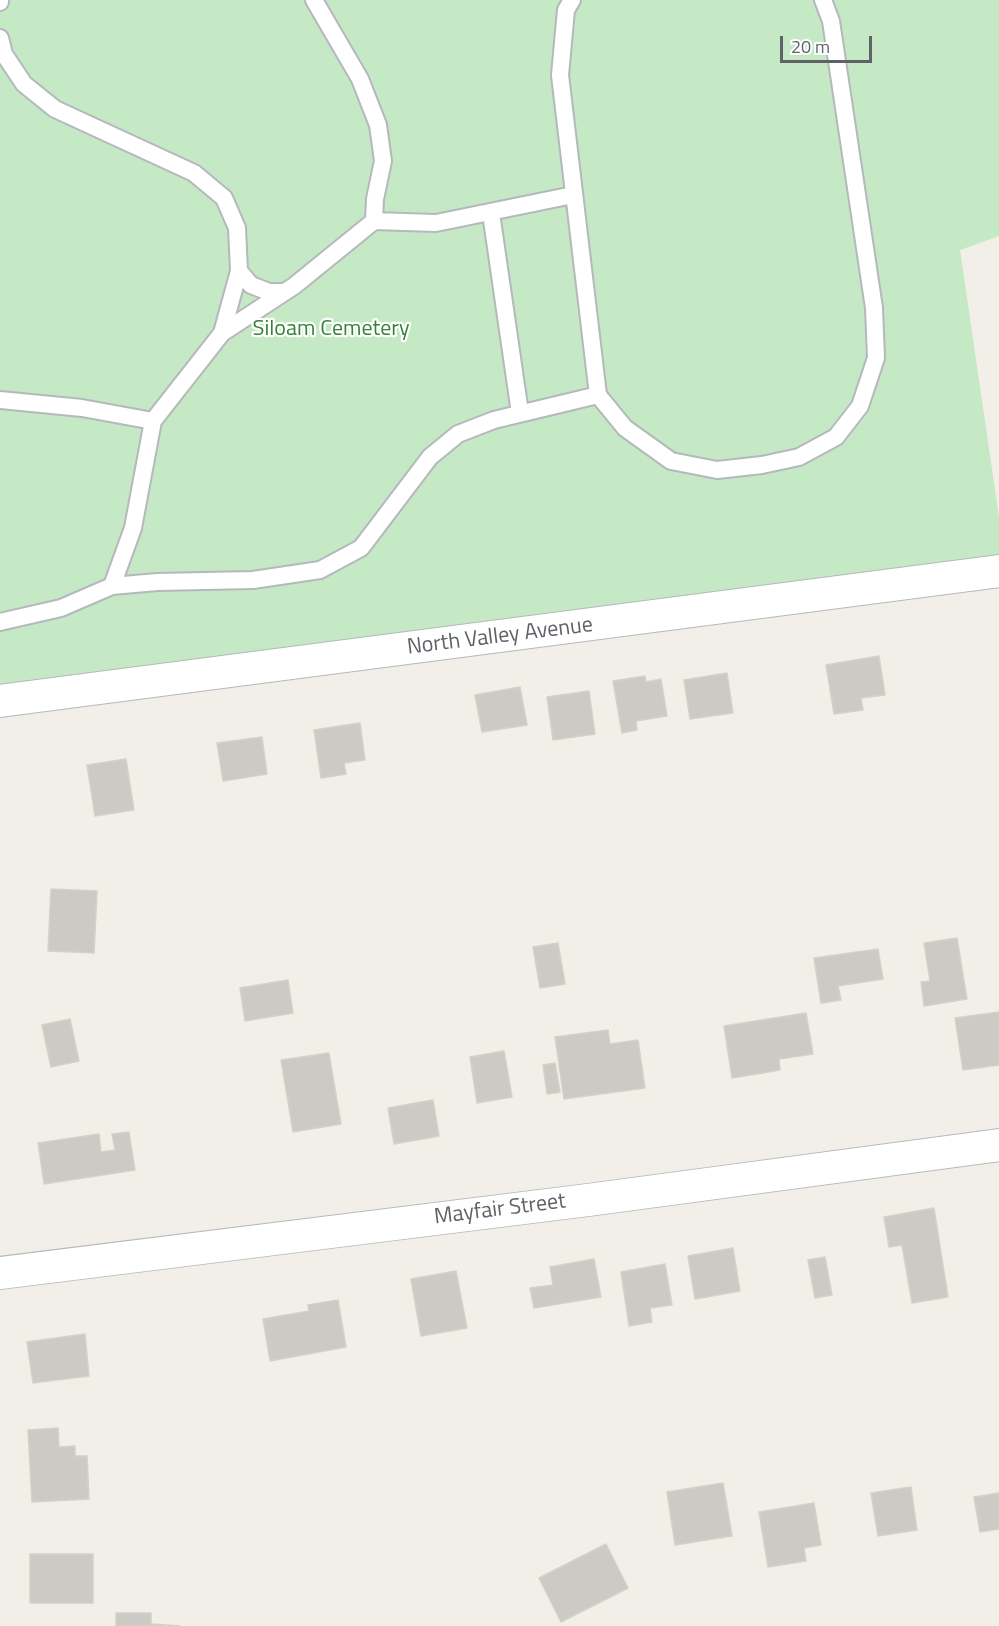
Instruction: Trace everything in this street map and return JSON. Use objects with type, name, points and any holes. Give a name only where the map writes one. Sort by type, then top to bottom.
[{"type":"street","name":"North Valley Avenue","points":[[0,701],[999,571]]},
{"type":"street","name":"Mayfair Street","points":[[0,1273],[588,1200],[999,1144]]},
{"type":"lane","points":[[314,0],[360,79],[378,125],[383,161],[375,199],[374,220]]},
{"type":"lane","points":[[572,0],[566,10],[560,75],[598,395],[625,428],[671,460],[717,470],[762,465],[799,457],[836,437],[860,406],[876,358],[874,308],[831,21],[823,0]]},
{"type":"lane","points":[[0,38],[4,54],[24,84],[55,109],[195,173],[224,198],[237,228],[239,271],[222,333]]},
{"type":"lane","points":[[112,586],[133,528],[153,421],[222,333],[285,292],[374,220],[436,223],[573,195]]},
{"type":"lane","points":[[491,213],[520,413]]},
{"type":"lane","points":[[239,271],[251,285],[269,292],[285,292]]},
{"type":"lane","points":[[0,622],[61,608],[112,586],[157,582],[253,580],[320,570],[361,548],[430,457],[458,434],[520,413],[598,395]]},
{"type":"lane","points":[[0,400],[82,408],[153,421]]},
{"type":"green space","name":"Siloam Cemetery","points":[[0,0],[999,0],[999,236],[960,250],[999,517],[999,575],[0,709]]},
{"type":"building","points":[[879,656],[885,695],[861,698],[863,710],[834,714],[826,665]]},
{"type":"building","points":[[727,673],[733,713],[690,719],[684,680]]},
{"type":"building","points":[[645,676],[646,682],[661,679],[667,716],[636,721],[637,730],[622,733],[613,681]]},
{"type":"building","points":[[520,687],[527,725],[482,732],[475,695]]},
{"type":"building","points":[[589,691],[595,734],[553,740],[547,697]]},
{"type":"building","points":[[360,723],[365,760],[344,763],[346,774],[321,778],[314,730]]},
{"type":"building","points":[[262,737],[267,774],[223,781],[217,743]]},
{"type":"building","points":[[126,759],[134,810],[95,816],[87,765]]},
{"type":"building","points":[[51,889],[97,891],[94,953],[48,951]]},
{"type":"building","points":[[957,938],[967,999],[924,1006],[921,982],[930,981],[924,943]]},
{"type":"building","points":[[558,943],[565,984],[540,988],[533,947]]},
{"type":"building","points":[[878,949],[883,979],[838,986],[841,1000],[821,1003],[814,958]]},
{"type":"building","points":[[288,980],[293,1013],[245,1021],[240,988]]},
{"type":"building","points":[[999,1012],[999,1065],[963,1070],[955,1018]]},
{"type":"building","points":[[806,1013],[813,1054],[779,1059],[780,1070],[732,1078],[724,1026]]},
{"type":"building","points":[[70,1019],[79,1061],[51,1067],[42,1025]]},
{"type":"building","points":[[608,1030],[610,1044],[638,1040],[645,1088],[564,1099],[555,1037]]},
{"type":"building","points":[[504,1051],[512,1097],[477,1103],[470,1057]]},
{"type":"building","points":[[329,1053],[341,1124],[293,1132],[281,1060]]},
{"type":"building","points":[[555,1063],[560,1092],[547,1094],[543,1065]]},
{"type":"building","points":[[433,1100],[439,1136],[394,1144],[388,1108]]},
{"type":"building","points":[[129,1132],[135,1170],[44,1184],[38,1143],[99,1134],[101,1152],[115,1150],[112,1134]]},
{"type":"building","points":[[934,1208],[948,1297],[912,1303],[902,1245],[889,1247],[884,1217]]},
{"type":"building","points":[[733,1248],[740,1291],[695,1299],[688,1256]]},
{"type":"building","points":[[825,1257],[832,1295],[815,1298],[808,1260]]},
{"type":"building","points":[[594,1259],[601,1297],[534,1308],[530,1288],[553,1285],[550,1267]]},
{"type":"building","points":[[665,1264],[672,1305],[650,1308],[652,1322],[629,1326],[621,1272]]},
{"type":"building","points":[[456,1271],[467,1328],[421,1336],[411,1279]]},
{"type":"building","points":[[338,1300],[346,1347],[270,1361],[263,1319],[309,1311],[308,1305]]},
{"type":"building","points":[[85,1334],[89,1376],[33,1383],[27,1342]]},
{"type":"building","points":[[58,1428],[59,1447],[75,1446],[75,1456],[87,1456],[89,1499],[32,1502],[28,1430]]},
{"type":"building","points":[[723,1483],[732,1536],[675,1545],[667,1492]]},
{"type":"building","points":[[911,1487],[917,1530],[878,1536],[871,1493]]},
{"type":"building","points":[[999,1493],[999,1529],[980,1532],[974,1497]]},
{"type":"building","points":[[814,1503],[821,1545],[804,1548],[806,1561],[768,1567],[759,1512]]},
{"type":"building","points":[[606,1544],[628,1588],[561,1622],[539,1578]]},
{"type":"building","points":[[30,1554],[93,1554],[93,1603],[30,1603]]},
{"type":"building","points":[[116,1613],[151,1613],[151,1624],[180,1626],[116,1626]]}]
